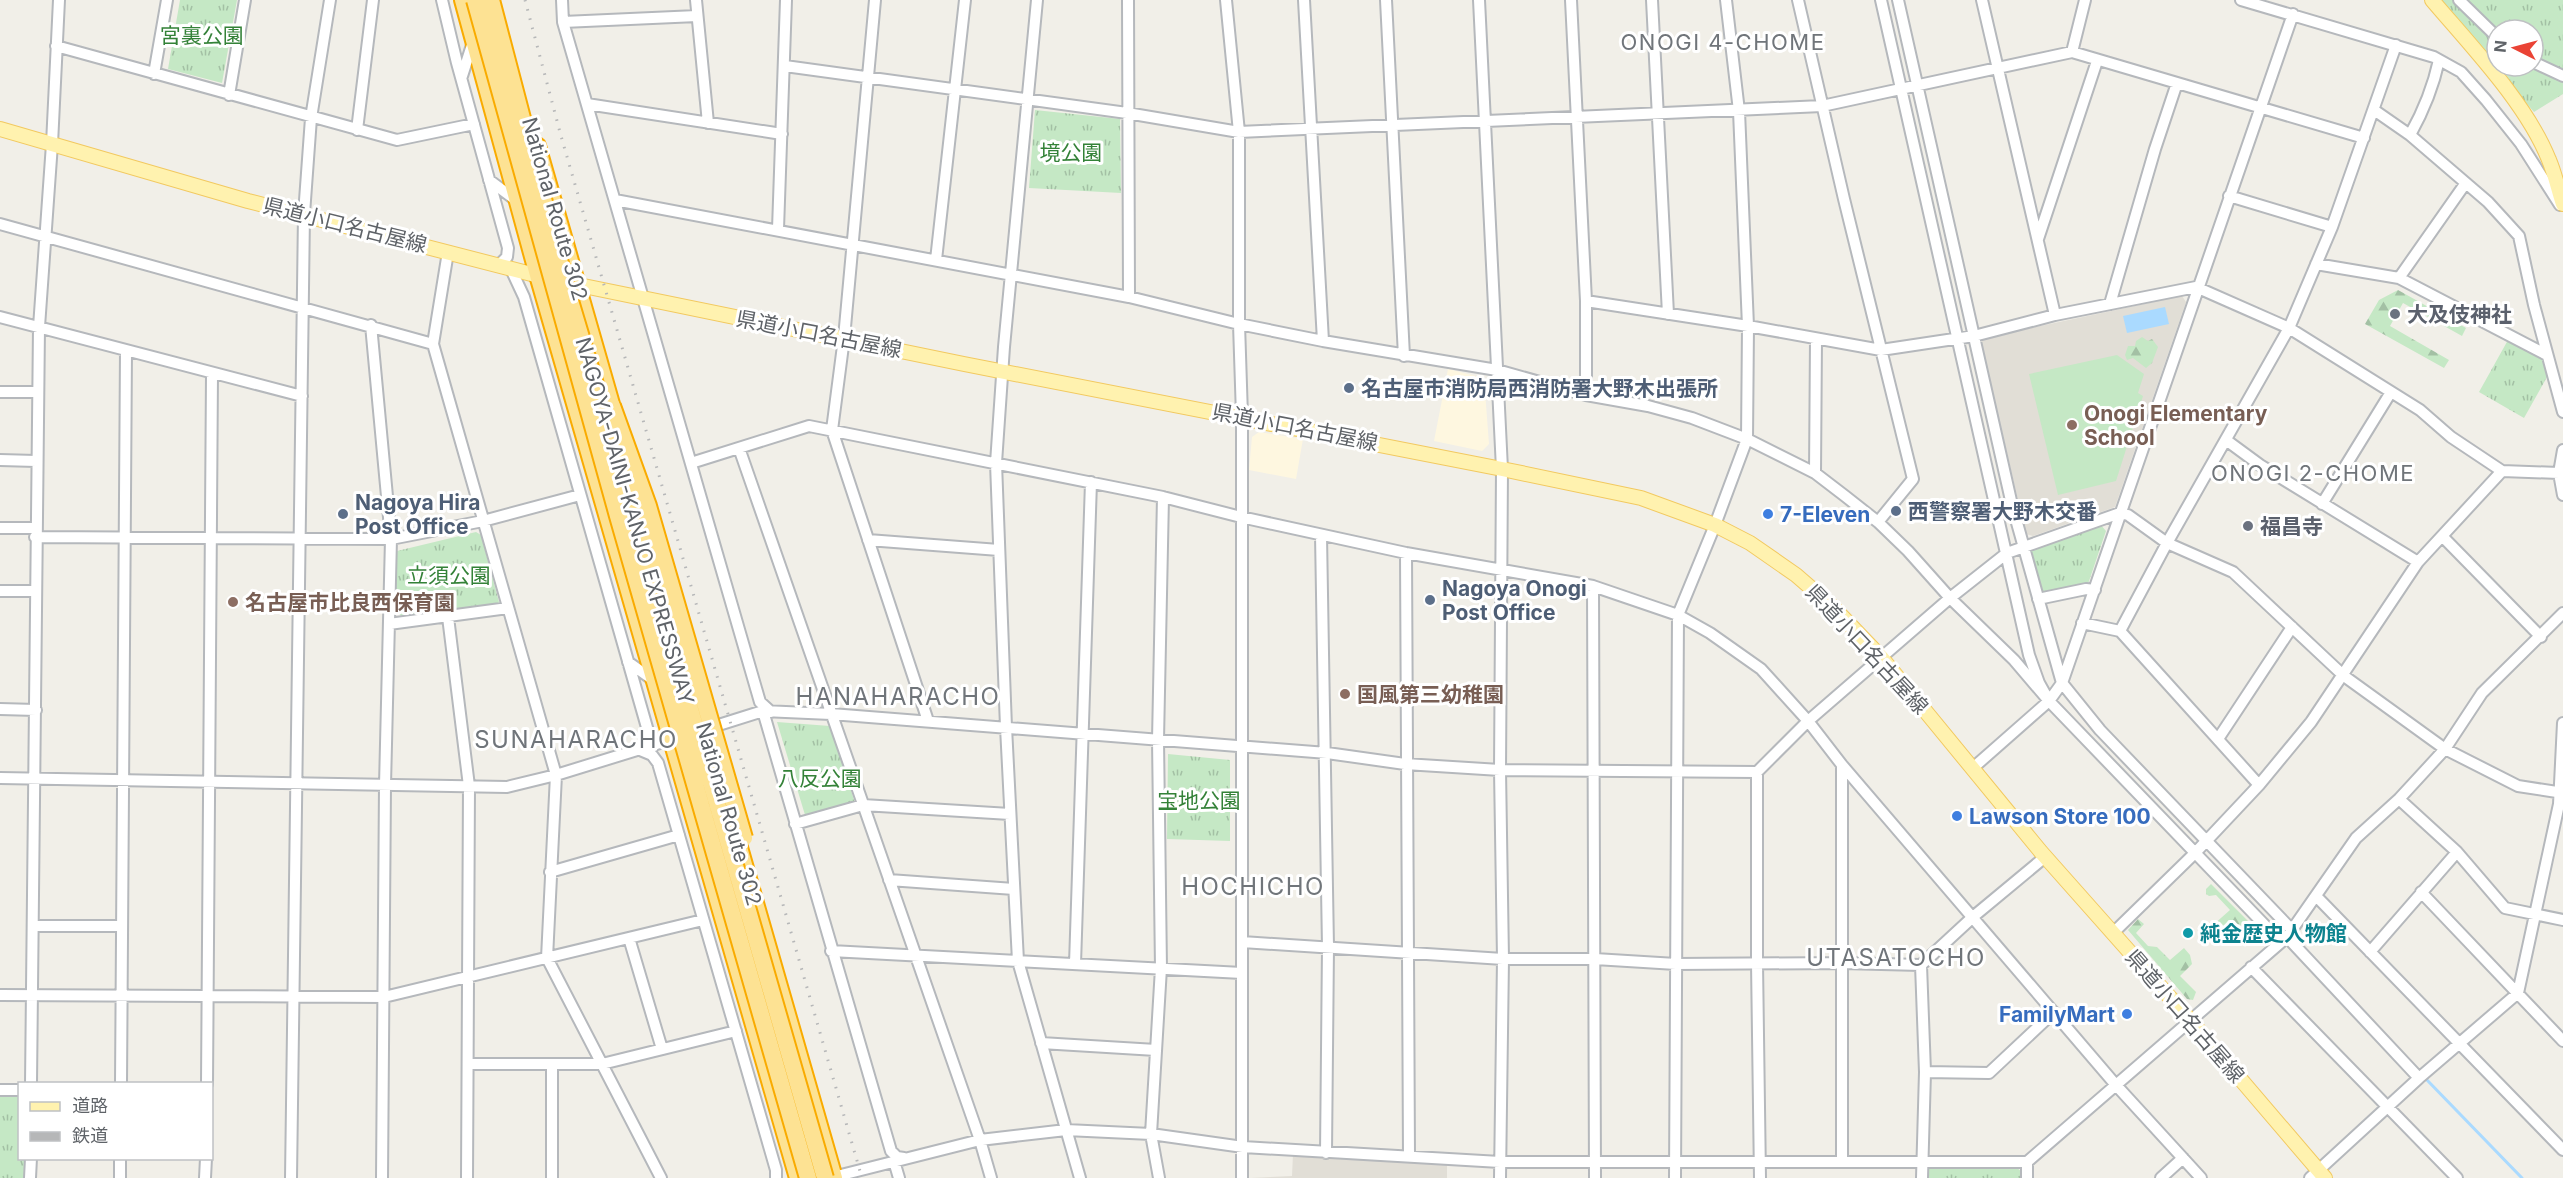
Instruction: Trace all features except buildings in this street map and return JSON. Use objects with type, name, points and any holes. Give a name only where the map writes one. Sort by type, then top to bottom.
[{"type":"highway","name":"National Route 302","points":[[464,0],[473,42],[538,275],[798,1178]]},
{"type":"highway","name":"NAGOYA-DAINI-KANJO EXPRESSWAY","points":[[475,0],[618,516],[808,1178]]},
{"type":"highway","name":"NAGOYA-DAINI-KANJO EXPRESSWAY","points":[[491,0],[579,331],[830,1178]]},
{"type":"highway","name":"National Route 302","points":[[499,0],[522,93],[795,1041],[830,1178]]},
{"type":"highway","points":[[579,331],[612,405],[648,506],[784,975],[795,1041]]},
{"type":"main road","points":[[2432,0],[2474,49],[2526,118],[2549,159],[2563,204]]},
{"type":"main road","name":"県道小口名古屋線","points":[[0,129],[248,201],[577,285],[1242,416],[1641,498],[1715,525],[1750,543],[1796,575],[1834,608],[1881,657],[1974,767],[2045,857],[2190,1020],[2318,1175]]},
{"type":"street","points":[[32,1082],[36,779],[35,533],[39,327],[52,144],[59,0]]},
{"type":"street","points":[[154,74],[167,0]]},
{"type":"street","points":[[229,95],[246,0]]},
{"type":"street","points":[[291,1178],[304,214],[311,118],[330,0]]},
{"type":"street","points":[[357,130],[373,0]]},
{"type":"street","points":[[442,0],[461,79],[508,248],[505,267],[524,297],[649,736],[646,745],[640,750]]},
{"type":"street","points":[[562,0],[563,22],[586,104],[760,702],[767,712],[795,824],[831,951],[891,1151],[899,1160],[899,1178]]},
{"type":"street","points":[[696,0],[708,123]]},
{"type":"street","points":[[778,229],[786,0]]},
{"type":"street","points":[[875,0],[844,338],[832,430],[928,721]]},
{"type":"street","points":[[936,260],[965,0]]},
{"type":"street","points":[[1036,0],[996,463],[999,550],[1018,961],[1080,1178]]},
{"type":"street","points":[[1128,0],[1129,297]]},
{"type":"street","points":[[1226,0],[1239,132],[1239,324],[1242,416],[1242,1178]]},
{"type":"street","points":[[1304,0],[1323,341]]},
{"type":"street","points":[[1386,0],[1404,356]]},
{"type":"street","points":[[1479,0],[1502,469],[1500,770],[1503,959],[1500,1178]]},
{"type":"street","points":[[1571,0],[1586,301],[1586,395]]},
{"type":"street","points":[[1652,0],[1668,314]]},
{"type":"street","points":[[1675,1178],[1678,615],[1747,439],[1748,326],[1739,111],[1726,0]]},
{"type":"street","points":[[1798,0],[1913,479],[1878,522]]},
{"type":"street","points":[[1881,0],[2029,655],[2039,684],[2049,701]]},
{"type":"street","points":[[1898,0],[2022,548],[2061,683],[2100,730],[2206,841],[2286,936],[2420,1078]]},
{"type":"street","points":[[1982,0],[2055,315]]},
{"type":"street","points":[[2072,52],[2085,0]]},
{"type":"street","points":[[2241,0],[2264,3],[2396,45],[2439,60],[2461,72],[2521,144],[2563,209]]},
{"type":"street","points":[[2459,0],[2485,25]]},
{"type":"street","points":[[1974,767],[2049,701],[2061,683],[2095,590],[2196,287],[2293,14]]},
{"type":"street","points":[[563,22],[698,16]]},
{"type":"street","points":[[461,79],[473,42]]},
{"type":"street","points":[[2120,631],[2167,543],[2289,328],[2332,227],[2396,45]]},
{"type":"street","points":[[57,46],[397,140],[474,124]]},
{"type":"street","points":[[785,66],[1127,112],[1239,132],[1822,106],[2072,52],[2364,138]]},
{"type":"street","points":[[2410,135],[2426,107],[2439,60]]},
{"type":"street","points":[[2038,239],[2097,61]]},
{"type":"street","points":[[2545,68],[2563,76]]},
{"type":"street","points":[[2110,304],[2155,149],[2177,83]]},
{"type":"street","points":[[586,104],[782,134]]},
{"type":"street","points":[[2374,110],[2410,135],[2488,202],[2519,236],[2534,305],[2563,412]]},
{"type":"street","points":[[489,180],[518,201]]},
{"type":"street","points":[[2398,278],[2465,184]]},
{"type":"street","points":[[2229,196],[2332,227]]},
{"type":"street","points":[[615,200],[1129,297],[1239,324],[1323,341],[1497,370],[1586,395],[1648,406],[1692,418],[1747,439],[1815,473],[1878,522],[1908,551],[1950,598],[2014,660],[2049,701],[2195,853],[2286,936]]},
{"type":"street","points":[[0,224],[372,325],[433,344]]},
{"type":"street","points":[[448,252],[433,344],[556,776],[547,958],[661,1178]]},
{"type":"street","points":[[2316,264],[2398,278],[2547,355]]},
{"type":"street","points":[[1586,301],[1748,326],[1881,350],[1974,336],[2055,315],[2196,287],[2289,328],[2420,410],[2451,437],[2502,471],[2559,473]]},
{"type":"street","points":[[0,317],[302,396]]},
{"type":"street","points":[[372,325],[391,539],[385,785],[382,1178]]},
{"type":"street","points":[[1815,473],[1816,339]]},
{"type":"street","points":[[121,1082],[126,350]]},
{"type":"street","points":[[207,1082],[212,374]]},
{"type":"street","points":[[0,392],[38,392]]},
{"type":"street","points":[[2322,504],[2391,392]]},
{"type":"street","points":[[691,463],[810,426],[1163,497],[1241,517],[1406,553],[1561,578],[1593,585],[1678,615],[1710,633],[1761,669],[1808,720],[1842,765],[1974,916],[2115,1084],[2201,1178]]},
{"type":"street","points":[[2226,440],[2260,465],[2418,562]]},
{"type":"street","points":[[739,448],[980,1140],[991,1178]]},
{"type":"street","points":[[2563,450],[2559,473],[2563,495]]},
{"type":"street","points":[[0,460],[36,461]]},
{"type":"street","points":[[2113,933],[2195,853],[2259,785],[2311,722],[2344,676],[2418,562],[2502,471]]},
{"type":"street","points":[[2559,473],[2563,484]]},
{"type":"street","points":[[1075,964],[1091,482]]},
{"type":"street","points":[[0,528],[35,533],[123,537],[391,539],[483,521],[580,495]]},
{"type":"street","points":[[1159,1178],[1151,1134],[1161,968],[1158,740],[1163,497]]},
{"type":"street","points":[[1760,1178],[1757,772],[1808,720],[1950,598],[2007,553],[2120,513],[2128,515],[2167,543],[2233,572],[2344,676],[2445,749],[2518,786],[2562,791]]},
{"type":"street","points":[[1321,535],[1327,753],[1326,1153]]},
{"type":"street","points":[[2442,536],[2541,637]]},
{"type":"street","points":[[868,540],[999,550]]},
{"type":"street","points":[[1406,553],[1405,764],[1409,1156]]},
{"type":"street","points":[[1593,585],[1595,1178]]},
{"type":"street","points":[[2038,599],[2086,589],[2095,590]]},
{"type":"street","points":[[0,591],[35,591]]},
{"type":"street","points":[[389,624],[508,608]]},
{"type":"street","points":[[830,1178],[980,1140],[1066,1130],[1151,1134],[1243,1147],[1500,1162],[1675,1160],[2027,1162],[2286,936],[2355,838],[2399,799],[2445,749],[2482,693],[2563,613]]},
{"type":"street","points":[[448,617],[469,786],[467,1178]]},
{"type":"street","points":[[2082,623],[2120,631],[2259,785]]},
{"type":"street","points":[[2218,739],[2292,627]]},
{"type":"street","points":[[628,662],[656,682]]},
{"type":"street","points":[[0,709],[36,710]]},
{"type":"street","points":[[0,778],[507,787],[556,776],[767,712],[831,714],[1006,727],[1327,753],[1405,764],[1500,770],[1757,772]]},
{"type":"street","points":[[2318,1175],[2387,1107],[2518,993],[2562,791],[2563,723]]},
{"type":"street","points":[[640,750],[652,755],[658,763],[776,1178]]},
{"type":"street","points":[[1842,765],[1842,1160]]},
{"type":"street","points":[[2399,799],[2457,852],[2505,908],[2563,920]]},
{"type":"street","points":[[795,824],[863,805],[1010,814]]},
{"type":"street","points":[[550,872],[679,835]]},
{"type":"street","points":[[2370,952],[2457,852]]},
{"type":"street","points":[[1242,942],[1503,959],[1595,959],[1676,964],[1921,965],[1974,916],[2045,857]]},
{"type":"street","points":[[697,898],[698,884],[708,863]]},
{"type":"street","points":[[889,880],[1014,889]]},
{"type":"street","points":[[2421,892],[2563,1041]]},
{"type":"street","points":[[2316,896],[2563,1150]]},
{"type":"street","points":[[0,995],[384,997],[703,920]]},
{"type":"street","points":[[33,926],[122,926]]},
{"type":"street","points":[[629,938],[662,1049]]},
{"type":"street","points":[[831,951],[1242,973]]},
{"type":"street","points":[[1921,965],[1925,1072],[1922,1178]]},
{"type":"street","points":[[2251,967],[2457,1178]]},
{"type":"street","points":[[1925,1072],[1989,1073],[2054,1012]]},
{"type":"street","points":[[468,1064],[602,1064],[736,1031]]},
{"type":"street","points":[[1041,1043],[1156,1050]]},
{"type":"street","points":[[552,1064],[552,1178]]},
{"type":"street","points":[[0,1090],[18,1090]]},
{"type":"street","points":[[758,1110],[782,1125]]},
{"type":"street","points":[[2161,1178],[2183,1158]]},
{"type":"street","points":[[30,1178],[31,1160]]},
{"type":"street","points":[[120,1160],[120,1178]]},
{"type":"street","points":[[205,1178],[206,1160]]},
{"type":"street","points":[[2027,1162],[2027,1178]]},
{"type":"shaded area","name":"Onogi Elementary School","points":[[2182,296],[2186,302],[2115,507],[2033,536],[2026,534],[1981,342],[1984,338]]},
{"type":"shaded area","points":[[1448,369],[1484,378],[1489,444],[1482,451],[1434,441]]},
{"type":"shaded area","points":[[1259,432],[1303,439],[1296,479],[1249,470],[1252,437]]},
{"type":"shaded area","points":[[1293,1154],[1447,1165],[1447,1178],[1251,1178],[1292,1176]]},
{"type":"green space","name":"宮裏公園","points":[[180,0],[237,0],[222,83],[168,69]]},
{"type":"green space","points":[[2437,0],[2563,0],[2563,94],[2534,112],[2505,78],[2545,78],[2545,18],[2485,18],[2485,55]]},
{"type":"green space","name":"境公園","points":[[1035,110],[1120,119],[1121,193],[1029,188]]},
{"type":"green space","points":[[2398,290],[2466,328],[2462,336],[2403,303],[2390,326],[2449,360],[2444,368],[2365,324],[2379,300]]},
{"type":"green space","points":[[2142,337],[2148,341],[2152,339],[2158,347],[2152,363],[2146,368],[2133,358],[2127,360],[2125,355],[2128,346],[2135,346],[2136,341]]},
{"type":"green space","points":[[2508,340],[2544,361],[2547,377],[2524,418],[2479,392]]},
{"type":"green space","points":[[2117,355],[2144,374],[2138,393],[2143,396],[2116,481],[2058,495],[2029,374]]},
{"type":"green space","points":[[2100,524],[2106,531],[2088,584],[2040,595],[2027,549]]},
{"type":"green space","name":"立須公園","points":[[476,532],[481,535],[499,602],[496,606],[402,617],[395,610],[397,551]]},
{"type":"green space","name":"八反公園","points":[[777,722],[830,726],[855,803],[805,815]]},
{"type":"green space","name":"宝地公園","points":[[1168,754],[1230,760],[1230,841],[1167,839]]},
{"type":"green space","points":[[2211,884],[2254,927],[2249,933],[2239,924],[2220,939],[2212,936],[2209,938],[2204,933],[2230,910],[2216,895],[2206,894],[2206,889]]},
{"type":"green space","points":[[2138,919],[2144,924],[2136,933],[2148,946],[2157,947],[2170,960],[2184,948],[2190,955],[2192,964],[2180,976],[2196,992],[2193,1000],[2187,999],[2128,930]]},
{"type":"green space","points":[[0,1094],[18,1094],[18,1160],[26,1160],[26,1178],[0,1178]]},
{"type":"green space","points":[[2014,1165],[2024,1174],[2024,1178],[1925,1178],[1928,1166]]},
{"type":"water","points":[[2165,307],[2169,324],[2127,333],[2123,316]]},
{"type":"waterway","points":[[2426,1079],[2522,1178]]},
{"type":"railway","points":[[525,0],[561,136],[862,1178]]},
{"type":"place","name":"大及伎神社","points":[[2395,314]]},
{"type":"place","name":"名古屋市消防局西消防署大野木出張所","points":[[1349,388]]},
{"type":"place","name":"Onogi Elementary School","points":[[2072,425]]},
{"type":"place","name":"西警察署大野木交番","points":[[1896,511]]},
{"type":"place","name":"Nagoya Hira Post Office","points":[[343,514]]},
{"type":"place","name":"7-Eleven","points":[[1768,514]]},
{"type":"place","name":"福昌寺","points":[[2248,526]]},
{"type":"place","name":"Nagoya Onogi Post Office","points":[[1430,600]]},
{"type":"place","name":"名古屋市比良西保育園","points":[[233,602]]},
{"type":"place","name":"国風第三幼稚園","points":[[1345,694]]},
{"type":"place","name":"Lawson Store 100","points":[[1957,816]]},
{"type":"place","name":"純金歴史人物館","points":[[2188,933]]},
{"type":"place","name":"FamilyMart","points":[[2127,1014]]},
{"type":"district","name":"ONOGI 4-CHOME","points":[[1723,42]]},
{"type":"district","name":"ONOGI 2-CHOME","points":[[2313,473]]},
{"type":"district","name":"HANAHARACHO","points":[[898,696]]},
{"type":"district","name":"SUNAHARACHO","points":[[576,739]]},
{"type":"district","name":"HOCHICHO","points":[[1253,886]]},
{"type":"district","name":"UTASATOCHO","points":[[1896,957]]}]
